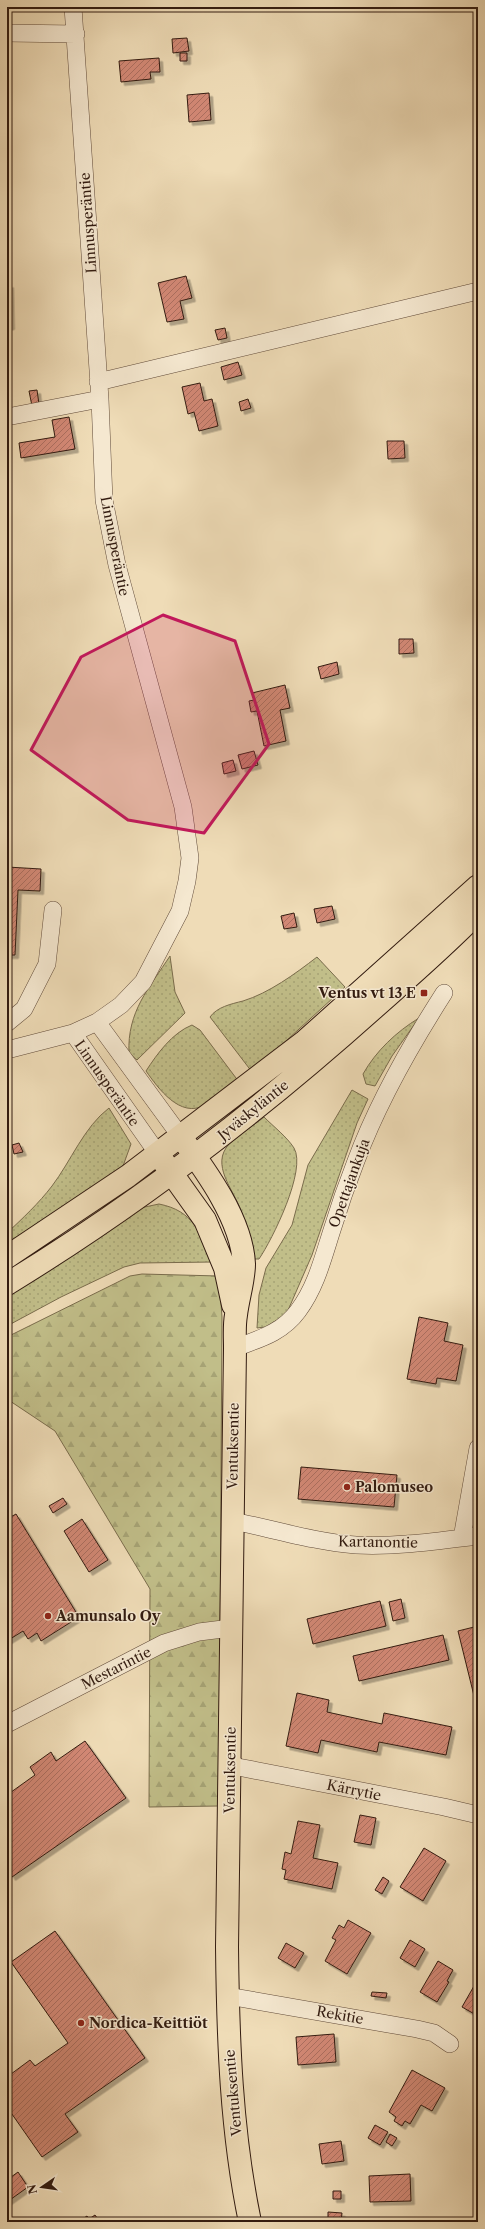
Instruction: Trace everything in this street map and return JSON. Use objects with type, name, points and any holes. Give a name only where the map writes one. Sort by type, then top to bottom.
[{"type":"main road","name":"Jyväskyläntie","points":[[7,1257],[158,1154],[305,1041],[478,886]]},
{"type":"main road","name":"Jyväskyläntie","points":[[7,1284],[145,1193],[195,1156],[320,1057],[478,912]]},
{"type":"main road","name":"Ventuksentie","points":[[181,1137],[215,1186],[242,1248],[244,1266],[236,1316],[235,1348],[232,1521],[228,2046],[238,2148],[250,2222]]},
{"type":"main road","name":"Ventuksentie","points":[[158,1154],[205,1220],[219,1250],[236,1316]]},
{"type":"street","name":"Linnusperäntie","points":[[73,7],[100,399],[104,500],[115,558],[147,682],[183,807],[190,858],[187,881],[180,911],[143,982],[121,1005],[97,1022],[73,1033],[158,1154]]},
{"type":"street","points":[[7,32],[76,34]]},
{"type":"street","points":[[98,382],[478,291]]},
{"type":"street","points":[[7,417],[100,399]]},
{"type":"street","points":[[7,1023],[24,1009],[47,964],[53,910]]},
{"type":"street","name":"Opettajankuja","points":[[235,1348],[270,1335],[285,1326],[312,1289],[323,1260],[342,1198],[371,1123],[419,1031],[444,993]]},
{"type":"street","name":"Linnusperäntie","points":[[97,1022],[181,1137]]},
{"type":"street","points":[[7,1050],[73,1033]]},
{"type":"street","points":[[470,1537],[478,1448]]},
{"type":"street","name":"Kartanontie","points":[[232,1521],[318,1539],[355,1544],[397,1544],[470,1537]]},
{"type":"street","name":"Mestarintie","points":[[7,1724],[164,1643],[199,1632],[231,1628]]},
{"type":"street","name":"Kärrytie","points":[[230,1762],[238,1767],[478,1815]]},
{"type":"street","name":"Rekitie","points":[[228,1996],[417,2028],[434,2034],[450,2044]]},
{"type":"highlighted area","points":[[163,615],[235,641],[269,744],[204,833],[128,820],[31,750],[81,657]]},
{"type":"green space","points":[[170,956],[175,992],[185,1013],[137,1060],[129,1053],[129,1038],[132,1025],[147,990]]},
{"type":"green space","points":[[317,957],[345,987],[252,1072],[210,1017],[220,1008],[253,998],[272,988]]},
{"type":"green space","points":[[419,1018],[392,1056],[375,1086],[366,1084],[363,1074],[380,1050],[402,1029]]},
{"type":"green space","points":[[192,1025],[200,1030],[239,1082],[205,1105],[196,1108],[187,1108],[171,1100],[163,1093],[146,1071],[160,1051],[178,1033]]},
{"type":"green space","points":[[352,1090],[368,1099],[357,1123],[312,1255],[286,1315],[265,1327],[257,1328],[259,1295],[266,1268],[292,1225],[308,1165]]},
{"type":"green space","points":[[109,1108],[131,1144],[123,1166],[7,1246],[7,1233],[47,1192],[59,1176],[85,1134]]},
{"type":"green space","points":[[264,1117],[294,1148],[297,1158],[296,1172],[286,1205],[265,1250],[259,1259],[249,1259],[245,1225],[239,1206],[224,1173],[222,1156],[226,1148],[233,1140]]},
{"type":"green space","points":[[159,1204],[171,1207],[180,1212],[194,1224],[204,1241],[213,1262],[140,1263],[124,1267],[61,1297],[7,1326],[7,1294],[140,1208]]},
{"type":"green space","points":[[142,1274],[219,1276],[222,1317],[219,1806],[149,1807],[150,1589],[55,1431],[7,1399],[7,1337],[130,1276]]},
{"type":"building","points":[[187,38],[189,51],[173,53],[172,39]]},
{"type":"building","points":[[180,53],[187,53],[187,61],[180,61]]},
{"type":"building","points":[[159,58],[160,72],[150,72],[151,79],[121,82],[119,61]]},
{"type":"building","points":[[209,93],[211,120],[189,122],[187,95]]},
{"type":"building","points":[[186,276],[192,298],[180,301],[184,319],[167,322],[158,283]]},
{"type":"building","points":[[10,284],[11,326],[7,327],[7,285]]},
{"type":"building","points":[[225,328],[227,338],[218,340],[215,330]]},
{"type":"building","points":[[238,362],[242,375],[224,380],[221,367]]},
{"type":"building","points":[[200,383],[204,401],[212,399],[218,426],[199,431],[194,412],[188,414],[182,387]]},
{"type":"building","points":[[37,390],[39,404],[32,406],[29,391]]},
{"type":"building","points":[[248,399],[251,408],[241,411],[239,402]]},
{"type":"building","points":[[69,417],[75,449],[21,458],[19,443],[55,437],[52,420]]},
{"type":"building","points":[[387,441],[404,441],[405,458],[388,459]]},
{"type":"building","points":[[399,639],[413,639],[414,653],[399,654]]},
{"type":"building","points":[[337,662],[339,674],[321,679],[318,667]]},
{"type":"building","points":[[285,685],[290,708],[280,710],[286,741],[264,746],[257,711],[251,712],[249,701],[254,700],[252,693]]},
{"type":"building","points":[[254,751],[258,765],[242,769],[238,755]]},
{"type":"building","points":[[233,760],[236,771],[224,774],[222,763]]},
{"type":"building","points":[[7,867],[41,869],[40,891],[18,890],[15,955],[7,955]]},
{"type":"building","points":[[332,906],[335,919],[317,923],[314,909]]},
{"type":"building","points":[[294,913],[297,927],[284,929],[281,916]]},
{"type":"building","points":[[19,1143],[23,1152],[14,1154],[12,1145]]},
{"type":"building","points":[[419,1317],[448,1323],[444,1341],[463,1345],[456,1381],[437,1378],[436,1384],[407,1379]]},
{"type":"building","name":"Palomuseo","points":[[301,1467],[397,1475],[394,1507],[298,1499]]},
{"type":"building","points":[[63,1498],[67,1504],[53,1513],[49,1506]]},
{"type":"building","points":[[16,1514],[79,1617],[41,1641],[37,1633],[28,1639],[23,1631],[7,1641],[7,1519]]},
{"type":"building","points":[[82,1519],[108,1560],[89,1572],[64,1531]]},
{"type":"building","points":[[401,1599],[405,1618],[393,1621],[389,1602]]},
{"type":"building","points":[[380,1601],[386,1626],[313,1644],[307,1619]]},
{"type":"building","points":[[478,1626],[478,1708],[477,1708],[458,1631]]},
{"type":"building","points":[[443,1635],[449,1660],[359,1681],[353,1656]]},
{"type":"building","points":[[297,1693],[329,1700],[327,1712],[382,1724],[384,1713],[452,1727],[446,1755],[379,1742],[377,1752],[321,1740],[318,1753],[286,1746]]},
{"type":"building","points":[[85,1741],[126,1798],[12,1877],[7,1869],[7,1795],[35,1775],[30,1767],[51,1752],[56,1761]]},
{"type":"building","points":[[360,1815],[376,1818],[371,1845],[354,1842]]},
{"type":"building","points":[[298,1821],[320,1825],[313,1858],[338,1863],[332,1889],[284,1879],[286,1870],[282,1869],[285,1852],[291,1854]]},
{"type":"building","points":[[424,1848],[446,1861],[423,1901],[400,1887]]},
{"type":"building","points":[[383,1877],[389,1881],[382,1894],[375,1890]]},
{"type":"building","points":[[348,1920],[371,1933],[347,1974],[325,1961],[336,1940],[332,1938],[339,1925],[344,1928]]},
{"type":"building","points":[[55,1931],[145,2058],[65,2114],[78,2132],[42,2157],[7,2107],[7,2077],[30,2060],[35,2066],[68,2043],[11,1962]]},
{"type":"building","points":[[410,1940],[425,1949],[415,1967],[400,1958]]},
{"type":"building","points":[[286,1943],[304,1953],[295,1968],[278,1958]]},
{"type":"building","points":[[438,1961],[453,1970],[447,1981],[449,1982],[437,2002],[420,1992]]},
{"type":"building","points":[[478,1979],[478,2016],[462,2007]]},
{"type":"building","points":[[372,1992],[387,1993],[386,1998],[371,1996]]},
{"type":"building","points":[[334,2034],[336,2062],[298,2065],[296,2037]]},
{"type":"building","points":[[412,2070],[445,2088],[432,2111],[421,2105],[410,2124],[405,2121],[402,2126],[394,2121],[396,2117],[389,2112]]},
{"type":"building","points":[[375,2125],[388,2132],[380,2145],[368,2138]]},
{"type":"building","points":[[390,2134],[397,2138],[392,2146],[386,2142]]},
{"type":"building","points":[[341,2141],[344,2161],[322,2164],[319,2144]]},
{"type":"building","points":[[18,2172],[28,2187],[7,2202],[7,2180]]},
{"type":"building","points":[[410,2174],[411,2201],[370,2202],[369,2176]]},
{"type":"building","points":[[333,2191],[341,2191],[341,2199],[333,2199]]},
{"type":"building","points":[[328,2212],[342,2213],[341,2222],[328,2222]]},
{"type":"building","points":[[95,2215],[100,2222],[82,2222],[81,2220],[87,2216],[89,2219]]},
{"type":"place","name":"Ventus vt 13 E","points":[[424,993]]},
{"type":"place","name":"Palomuseo","points":[[347,1487]]},
{"type":"place","name":"Aamunsalo Oy","points":[[48,1616]]},
{"type":"place","name":"Nordica-Keittiöt","points":[[81,2023]]}]
